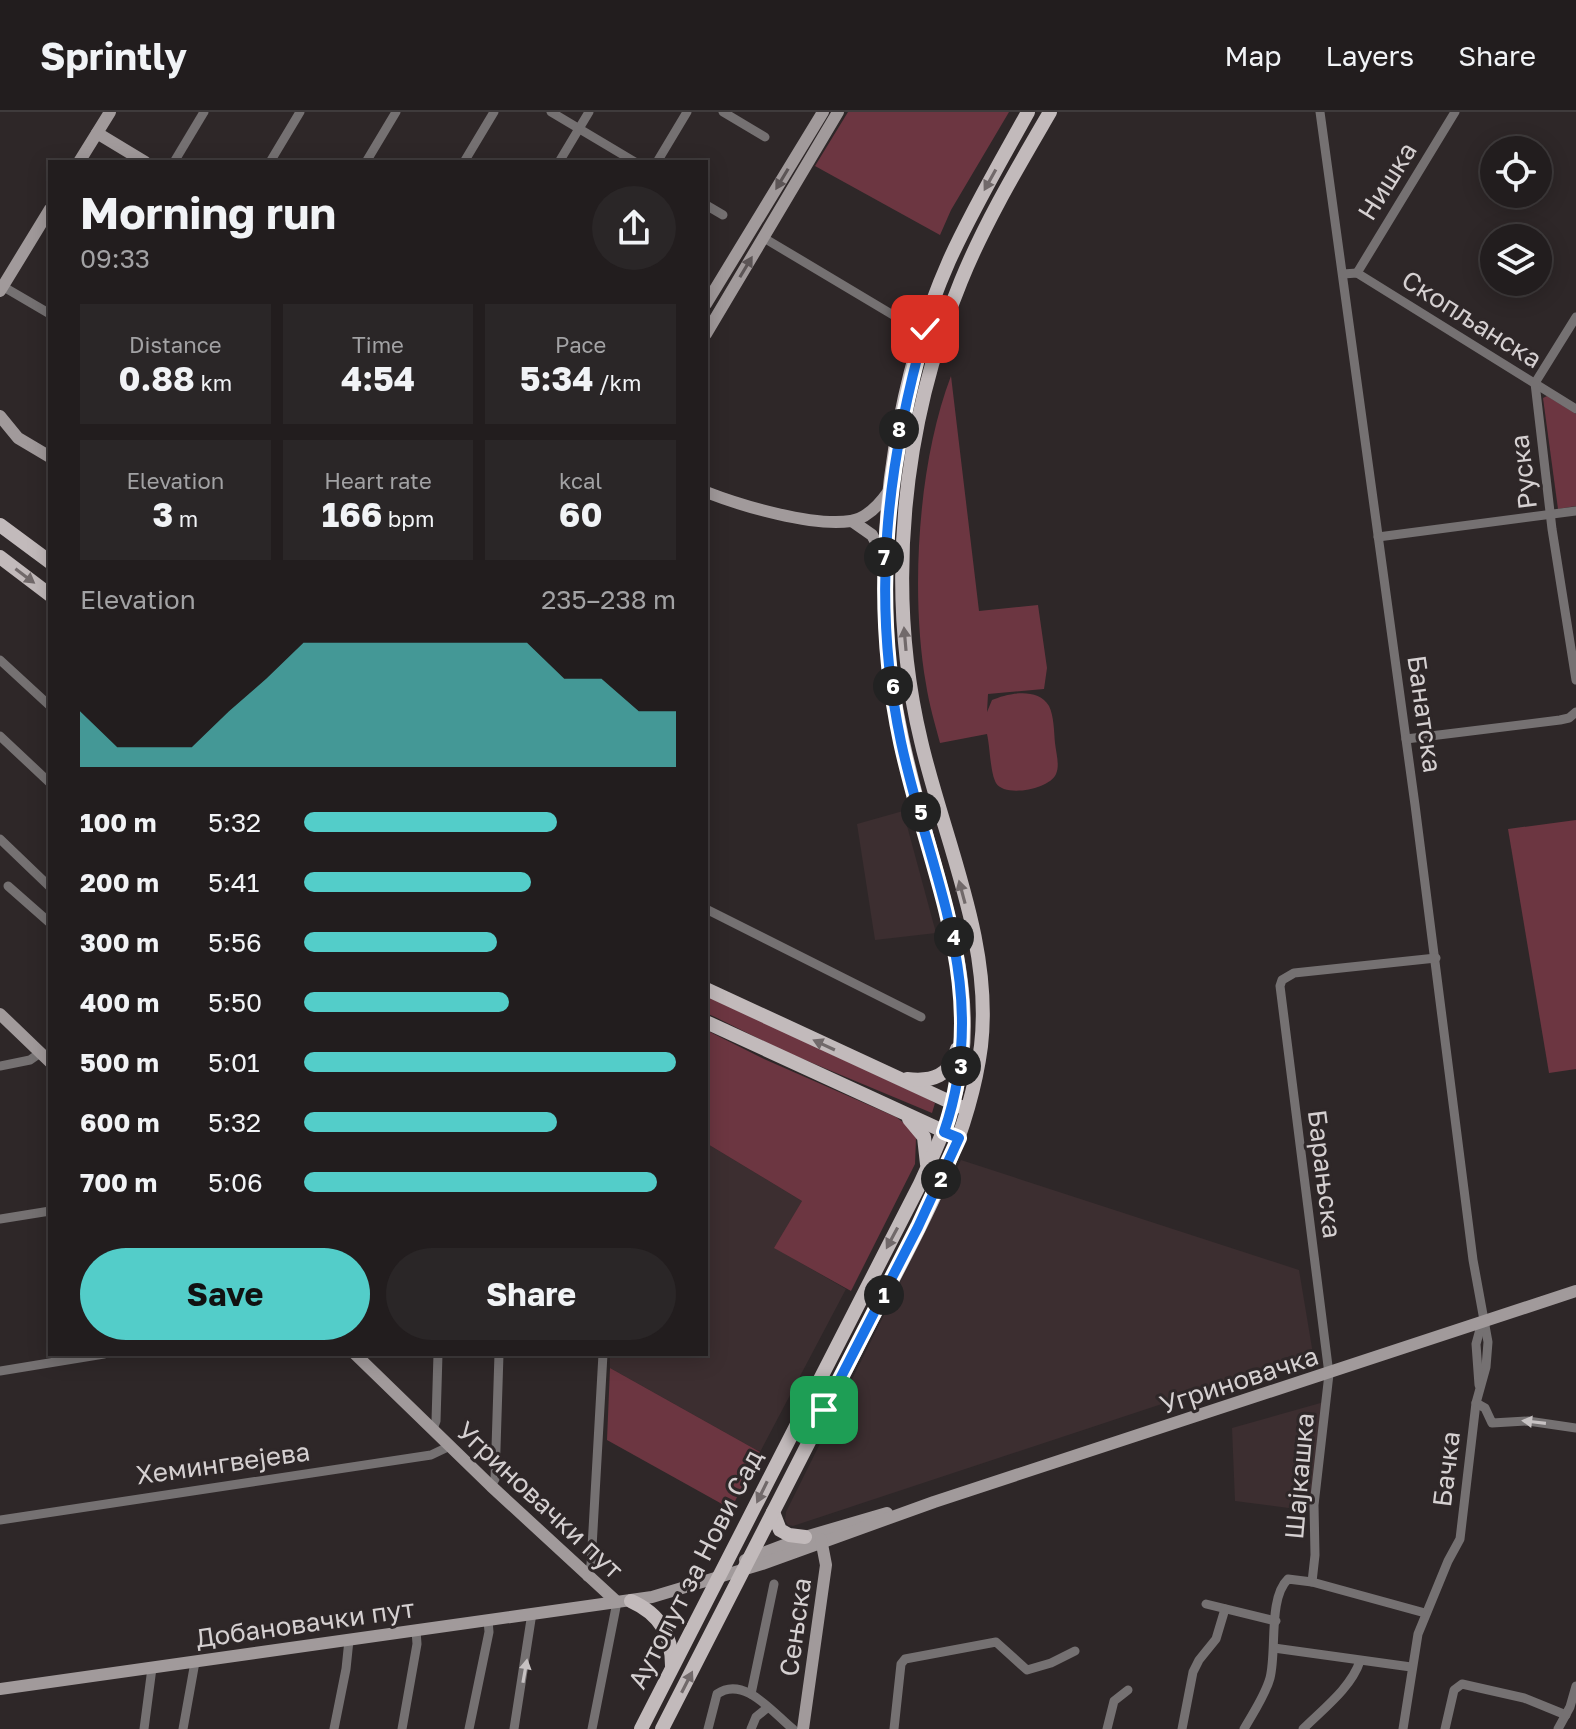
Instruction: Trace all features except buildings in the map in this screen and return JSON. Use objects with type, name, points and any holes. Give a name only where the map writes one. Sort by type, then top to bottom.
[{"type":"main road","points":[[895,1078],[927,1080],[943,1074],[954,1059],[962,1022],[956,944],[901,742],[887,639],[884,557],[889,491],[909,385],[935,298],[968,221],[1028,112]]},
{"type":"main road","name":"Аутопут за Нови Сад","points":[[662,1729],[912,1239],[969,1110],[982,1038],[980,975],[973,936],[920,739],[911,689],[903,610],[904,521],[914,441],[942,331],[985,230],[1050,112]]},
{"type":"main road","points":[[0,525],[48,561]]},
{"type":"main road","points":[[0,557],[48,593]]},
{"type":"main road","points":[[708,990],[969,1110]]},
{"type":"main road","name":"Аутопут за Нови Сад","points":[[641,1729],[944,1132],[962,1061],[962,1022]]},
{"type":"main road","points":[[708,1023],[959,1138]]},
{"type":"main road","points":[[902,1113],[914,1122],[924,1137],[927,1168]]},
{"type":"main road","points":[[773,1512],[780,1530],[789,1535],[816,1538]]},
{"type":"main road","points":[[624,1602],[654,1615],[667,1632],[672,1649],[672,1668]]},
{"type":"street","points":[[80,160],[110,112]]},
{"type":"street","points":[[175,160],[204,112]]},
{"type":"street","points":[[271,160],[300,112]]},
{"type":"street","points":[[465,160],[494,112]]},
{"type":"street","points":[[551,112],[632,160]]},
{"type":"street","points":[[560,160],[589,112]]},
{"type":"street","points":[[658,160],[687,112]]},
{"type":"street","points":[[723,112],[765,137]]},
{"type":"street","points":[[708,301],[823,112]]},
{"type":"street","points":[[708,331],[838,112]]},
{"type":"street","name":"Банатска","points":[[1320,112],[1436,958],[1482,1322]]},
{"type":"street","name":"Нишка","points":[[1357,273],[1455,112]]},
{"type":"street","points":[[367,160],[394,113]]},
{"type":"street","points":[[97,133],[142,160]]},
{"type":"street","points":[[708,206],[723,215]]},
{"type":"street","points":[[48,212],[1,288],[48,313]]},
{"type":"street","points":[[764,238],[898,318]]},
{"type":"street","points":[[1343,274],[1357,273]]},
{"type":"street","name":"Скопљанска","points":[[1357,273],[1576,409]]},
{"type":"street","points":[[1535,383],[1576,317]]},
{"type":"street","name":"Руска","points":[[1535,383],[1550,514],[1576,680]]},
{"type":"street","points":[[0,416],[18,438],[48,456]]},
{"type":"street","points":[[708,493],[781,514],[852,521],[874,510],[889,491]]},
{"type":"street","points":[[1378,537],[1576,511]]},
{"type":"street","points":[[852,521],[872,535],[884,557]]},
{"type":"street","points":[[0,660],[48,704]]},
{"type":"street","points":[[1406,739],[1565,720],[1576,712]]},
{"type":"street","points":[[0,736],[48,781]]},
{"type":"street","points":[[0,839],[48,885]]},
{"type":"street","points":[[8,886],[48,921]]},
{"type":"street","points":[[708,910],[921,1017]]},
{"type":"street","name":"Барањска","points":[[1329,1374],[1280,986],[1290,974],[1305,971],[1436,958]]},
{"type":"street","points":[[0,1014],[45,1058]]},
{"type":"street","points":[[0,1066],[45,1058]]},
{"type":"street","points":[[0,1219],[48,1211]]},
{"type":"street","name":"Угриновачка","points":[[722,1574],[816,1538],[914,1509],[1576,1291]]},
{"type":"street","name":"Бачка","points":[[1403,1729],[1418,1634],[1460,1539],[1479,1386],[1476,1344],[1482,1322]]},
{"type":"street","points":[[0,1371],[92,1356]]},
{"type":"street","name":"Угриновачки пут","points":[[357,1356],[587,1577],[624,1602],[673,1592],[722,1574]]},
{"type":"street","points":[[433,1429],[436,1421],[438,1356]]},
{"type":"street","points":[[491,1486],[495,1479],[499,1356]]},
{"type":"street","points":[[587,1577],[594,1535],[603,1356]]},
{"type":"street","name":"Шајкашка","points":[[1312,1582],[1314,1509],[1329,1374]]},
{"type":"street","name":"Бачка","points":[[1476,1403],[1485,1408],[1492,1423],[1528,1421],[1576,1428]]},
{"type":"street","name":"Хемингвејева","points":[[0,1520],[431,1455],[450,1446]]},
{"type":"street","name":"Угриновачка","points":[[746,1563],[816,1538]]},
{"type":"street","name":"Сењска","points":[[803,1729],[826,1565],[816,1538]]},
{"type":"street","points":[[1244,1729],[1268,1683],[1279,1595],[1285,1581],[1293,1578],[1312,1582],[1425,1613]]},
{"type":"street","points":[[751,1694],[774,1584]]},
{"type":"street","points":[[592,1729],[624,1602]]},
{"type":"street","name":"Добановачки пут","points":[[0,1689],[624,1602]]},
{"type":"street","points":[[1206,1604],[1276,1621]]},
{"type":"street","points":[[1182,1729],[1193,1672],[1216,1639],[1225,1609]]},
{"type":"street","points":[[514,1729],[532,1613]]},
{"type":"street","points":[[469,1729],[489,1632],[488,1620]]},
{"type":"street","points":[[402,1729],[417,1644],[416,1630]]},
{"type":"street","points":[[334,1729],[349,1640]]},
{"type":"street","points":[[894,1729],[904,1660],[996,1642],[1027,1670],[1075,1651]]},
{"type":"street","points":[[1274,1648],[1411,1667]]},
{"type":"street","points":[[1303,1729],[1340,1692],[1360,1661]]},
{"type":"street","points":[[183,1729],[195,1662]]},
{"type":"street","points":[[144,1729],[152,1668]]},
{"type":"street","points":[[1445,1729],[1454,1690],[1462,1684],[1571,1711]]},
{"type":"street","points":[[1558,1729],[1571,1711],[1576,1686]]},
{"type":"street","points":[[708,1729],[714,1699],[720,1691],[731,1689],[751,1694],[793,1729]]},
{"type":"street","points":[[1107,1729],[1114,1701],[1128,1690]]},
{"type":"street","points":[[751,1729],[756,1717],[767,1708]]},
{"type":"shaded area","points":[[848,112],[1009,112],[951,210],[940,235],[815,166]]},
{"type":"shaded area","points":[[951,376],[979,611],[1038,605],[1047,668],[1044,689],[988,694],[987,712],[992,700],[1022,693],[1038,696],[1051,710],[1056,774],[1045,784],[1027,790],[1008,790],[996,783],[987,734],[940,743],[927,691],[919,610],[920,528],[931,448]]},
{"type":"shaded area","points":[[1547,396],[1576,414],[1576,506],[1558,509],[1543,398]]},
{"type":"shaded area","points":[[903,811],[936,933],[875,940],[857,824]]},
{"type":"shaded area","points":[[1576,820],[1576,1069],[1549,1073],[1508,829]]},
{"type":"shaded area","points":[[708,997],[928,1099],[935,1103],[932,1113],[786,1052],[708,1014]]},
{"type":"shaded area","points":[[708,1031],[896,1117],[909,1127],[916,1138],[915,1164],[851,1291],[774,1248],[802,1201],[708,1144]]},
{"type":"shaded area","points":[[708,1144],[802,1201],[775,1248],[846,1289],[760,1452],[610,1368],[610,1356],[708,1356]]},
{"type":"shaded area","points":[[961,1160],[1299,1270],[1313,1354],[793,1526],[788,1525],[786,1512]]},
{"type":"shaded area","points":[[610,1368],[760,1452],[731,1509],[607,1440]]},
{"type":"shaded area","points":[[1324,1402],[1311,1511],[1235,1501],[1232,1428]]},
{"type":"route","points":[[824,1410],[918,1227],[959,1138],[944,1132],[962,1054],[960,970],[946,900],[901,742],[887,639],[884,557],[891,474],[909,385],[925,329]]}]
